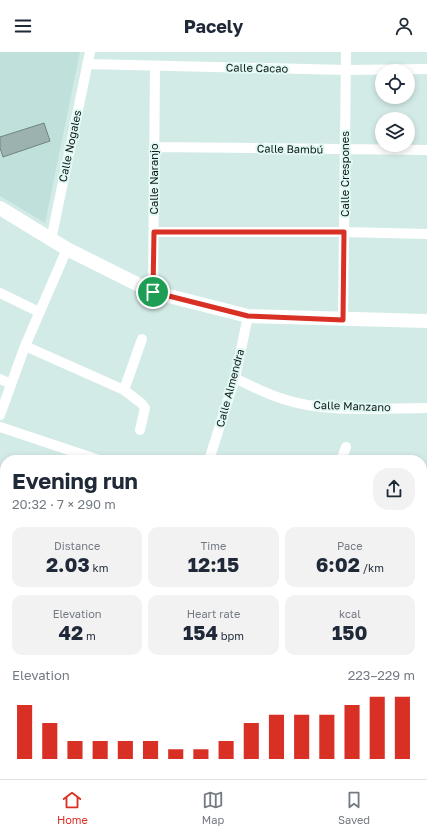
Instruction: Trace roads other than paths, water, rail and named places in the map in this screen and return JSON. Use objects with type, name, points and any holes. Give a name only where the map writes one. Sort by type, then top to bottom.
[{"type":"street","name":"Calle Nogales","points":[[51,240],[90,52]]},
{"type":"street","name":"Calle Crespones","points":[[343,320],[346,52]]},
{"type":"street","name":"Calle Cacao","points":[[87,64],[155,67],[427,70]]},
{"type":"street","name":"Calle Naranjo","points":[[153,292],[155,67]]},
{"type":"street","name":"Calle Bambú","points":[[154,147],[427,150]]},
{"type":"street","points":[[0,208],[67,249],[153,292],[248,316],[343,320],[427,321]]},
{"type":"street","points":[[154,232],[344,232],[427,234]]},
{"type":"street","points":[[0,415],[25,346],[67,249]]},
{"type":"street","points":[[0,293],[39,312]]},
{"type":"street","name":"Calle Almendra","points":[[211,455],[235,378],[248,316]]},
{"type":"street","points":[[124,390],[142,339]]},
{"type":"street","points":[[25,346],[124,390],[141,402],[145,408],[140,430]]},
{"type":"street","name":"Calle Manzano","points":[[235,378],[280,398],[303,404],[330,407],[427,408]]},
{"type":"street","points":[[0,379],[11,384]]},
{"type":"street","points":[[0,427],[84,455]]},
{"type":"street","points":[[343,455],[346,447]]}]
